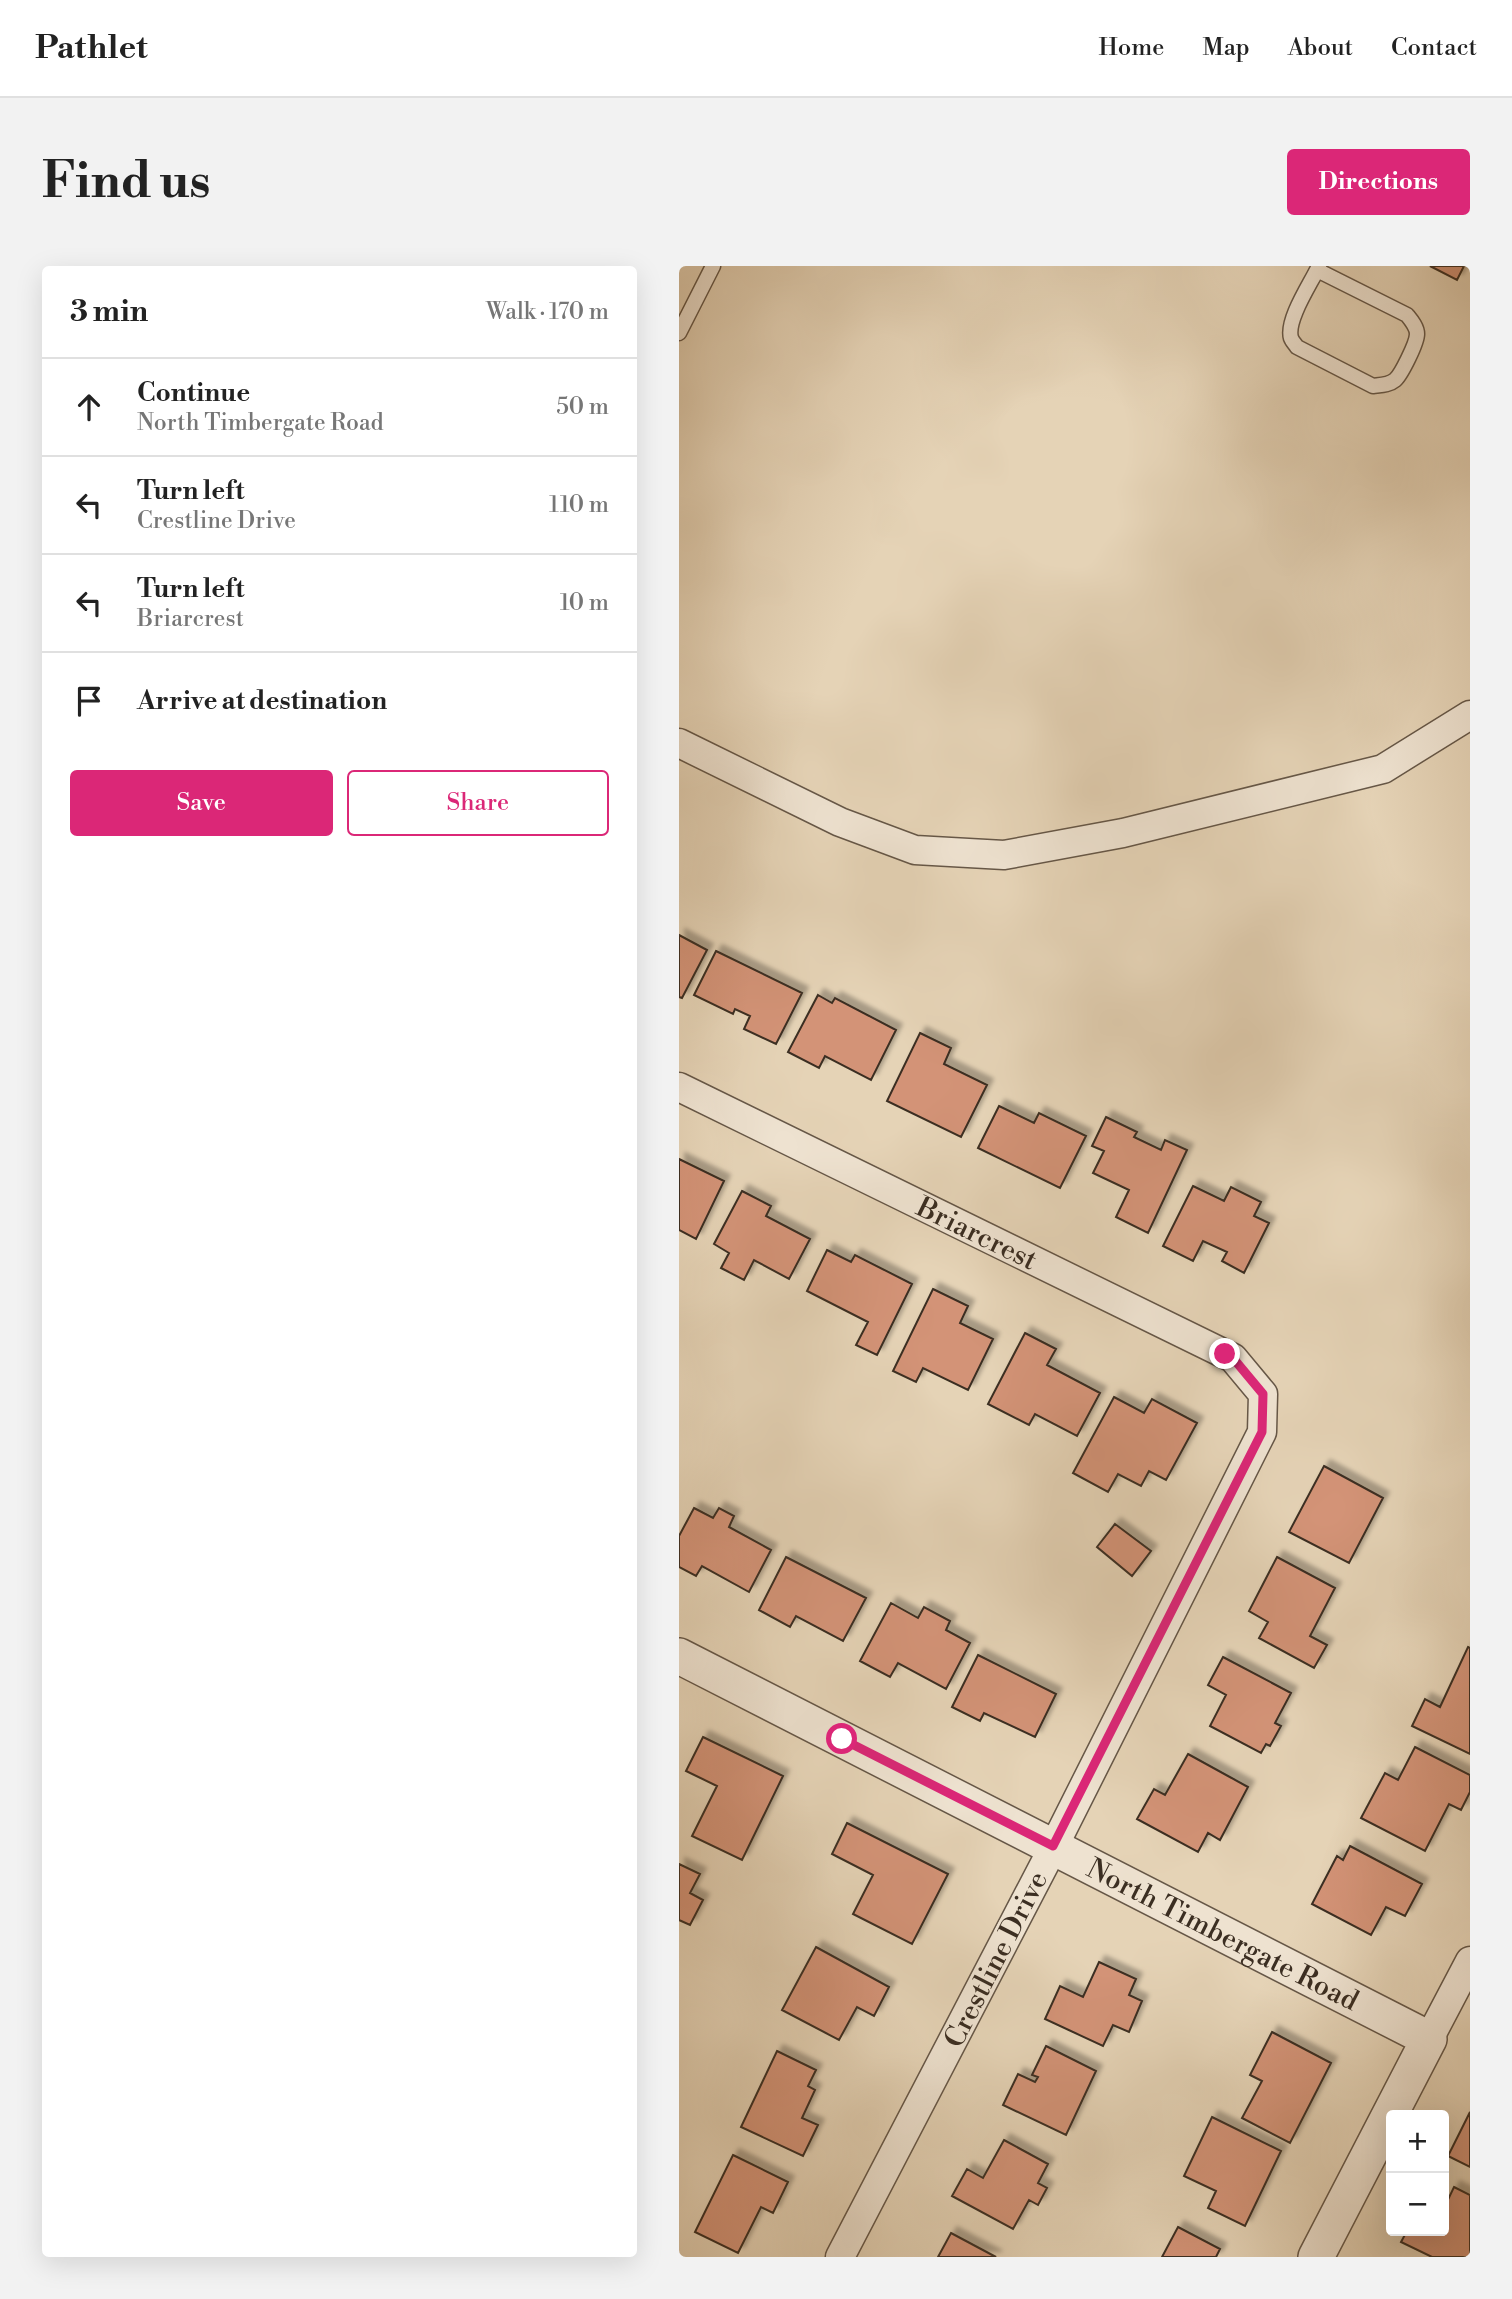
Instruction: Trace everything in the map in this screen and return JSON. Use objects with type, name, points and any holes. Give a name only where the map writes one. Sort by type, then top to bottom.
[{"type":"street","points":[[679,743],[840,822],[915,850],[1004,855],[1123,833],[1384,769],[1470,715]]},
{"type":"street","name":"Briarcrest","points":[[679,1087],[1233,1358],[1263,1394]]},
{"type":"street","name":"Crestline Drive","points":[[840,2257],[1053,1846],[1262,1432],[1263,1394]]},
{"type":"street","name":"North Timbergate Road","points":[[679,1656],[1429,2039]]},
{"type":"street","points":[[1316,2257],[1470,1961]]},
{"type":"lane","points":[[679,332],[713,266]]},
{"type":"lane","points":[[1318,268],[1407,315],[1415,325],[1417,333],[1414,345],[1397,379],[1385,385],[1373,386],[1297,347],[1291,338],[1290,324],[1318,268]]},
{"type":"building","points":[[1430,266],[1464,266],[1457,280]]},
{"type":"building","points":[[679,935],[707,950],[682,998],[679,997]]},
{"type":"building","points":[[716,951],[802,993],[776,1044],[744,1029],[750,1016],[735,1009],[733,1014],[694,995]]},
{"type":"building","points":[[818,995],[832,1003],[835,998],[896,1030],[871,1080],[825,1056],[819,1068],[788,1052]]},
{"type":"building","points":[[920,1033],[951,1048],[944,1064],[987,1085],[961,1137],[887,1101]]},
{"type":"building","points":[[999,1106],[1034,1123],[1039,1113],[1086,1136],[1060,1188],[978,1148]]},
{"type":"building","points":[[1106,1117],[1137,1132],[1134,1137],[1161,1150],[1165,1140],[1187,1150],[1148,1233],[1116,1217],[1129,1190],[1093,1173],[1104,1151],[1092,1146]]},
{"type":"building","points":[[679,1159],[724,1181],[696,1239],[679,1230]]},
{"type":"building","points":[[1193,1186],[1224,1201],[1231,1187],[1261,1202],[1254,1216],[1269,1223],[1244,1273],[1222,1261],[1227,1252],[1203,1241],[1193,1261],[1163,1246]]},
{"type":"building","points":[[742,1191],[771,1206],[766,1216],[810,1239],[789,1279],[754,1260],[744,1280],[721,1268],[729,1253],[714,1244]]},
{"type":"building","points":[[827,1250],[851,1262],[855,1255],[912,1284],[877,1355],[856,1345],[868,1322],[807,1291]]},
{"type":"building","points":[[933,1289],[968,1306],[960,1323],[993,1339],[968,1390],[923,1368],[916,1382],[893,1371]]},
{"type":"building","points":[[1025,1333],[1056,1349],[1047,1365],[1100,1393],[1077,1436],[1035,1414],[1029,1425],[988,1404]]},
{"type":"building","points":[[1114,1397],[1144,1413],[1152,1399],[1197,1423],[1166,1480],[1149,1471],[1141,1486],[1118,1474],[1108,1492],[1073,1473]]},
{"type":"building","points":[[1324,1466],[1383,1498],[1349,1563],[1289,1532]]},
{"type":"building","points":[[694,1508],[713,1518],[719,1508],[734,1516],[729,1527],[771,1550],[749,1592],[702,1566],[696,1576],[679,1567],[679,1536]]},
{"type":"building","points":[[1115,1524],[1151,1551],[1132,1576],[1097,1547]]},
{"type":"building","points":[[786,1557],[866,1598],[843,1641],[796,1616],[790,1627],[759,1610]]},
{"type":"building","points":[[1277,1557],[1335,1588],[1310,1636],[1327,1645],[1314,1668],[1259,1638],[1268,1622],[1249,1611]]},
{"type":"building","points":[[891,1603],[918,1618],[924,1607],[950,1621],[946,1630],[970,1643],[946,1689],[898,1663],[890,1677],[860,1661]]},
{"type":"building","points":[[1468,1647],[1470,1754],[1412,1726],[1425,1699],[1440,1707]]},
{"type":"building","points":[[978,1655],[1056,1694],[1035,1737],[984,1713],[980,1721],[952,1707]]},
{"type":"building","points":[[1223,1657],[1291,1693],[1275,1723],[1281,1726],[1270,1746],[1266,1744],[1261,1753],[1210,1726],[1226,1695],[1208,1685]]},
{"type":"building","points":[[703,1737],[783,1776],[742,1860],[692,1836],[717,1786],[686,1771]]},
{"type":"building","points":[[1415,1747],[1470,1775],[1470,1792],[1461,1810],[1449,1804],[1425,1851],[1361,1818],[1385,1773],[1398,1780]]},
{"type":"building","points":[[1188,1754],[1248,1787],[1220,1840],[1208,1833],[1198,1852],[1137,1819],[1154,1789],[1165,1795]]},
{"type":"building","points":[[847,1823],[948,1874],[912,1944],[853,1914],[873,1875],[832,1854]]},
{"type":"building","points":[[1350,1846],[1422,1884],[1405,1916],[1386,1907],[1371,1935],[1312,1904],[1337,1856],[1343,1860]]},
{"type":"building","points":[[679,1864],[700,1874],[690,1893],[703,1900],[690,1925],[679,1920]]},
{"type":"building","points":[[816,1947],[889,1987],[874,2016],[857,2007],[839,2040],[782,2010]]},
{"type":"building","points":[[1099,1962],[1136,1979],[1129,1995],[1142,2001],[1129,2032],[1113,2025],[1103,2046],[1045,2019],[1060,1986],[1083,1997]]},
{"type":"building","points":[[1272,2032],[1331,2063],[1290,2143],[1242,2118],[1262,2081],[1250,2075]]},
{"type":"building","points":[[1046,2046],[1096,2071],[1066,2135],[1003,2105],[1018,2074],[1035,2082],[1038,2077],[1032,2075]]},
{"type":"building","points":[[777,2051],[816,2070],[808,2086],[815,2090],[802,2118],[818,2125],[803,2156],[741,2127]]},
{"type":"building","points":[[1470,2112],[1470,2167],[1449,2156]]},
{"type":"building","points":[[1212,2117],[1281,2151],[1245,2226],[1208,2208],[1216,2191],[1184,2176]]},
{"type":"building","points":[[1004,2140],[1048,2164],[1038,2183],[1047,2188],[1038,2205],[1029,2200],[1013,2229],[952,2196],[967,2169],[983,2178]]},
{"type":"building","points":[[733,2155],[788,2182],[773,2213],[761,2207],[738,2253],[695,2232]]},
{"type":"building","points":[[1454,2187],[1470,2195],[1470,2257],[1432,2257],[1401,2242],[1404,2236],[1449,2236],[1449,2198]]},
{"type":"building","points":[[1178,2227],[1220,2249],[1216,2257],[1162,2257]]},
{"type":"building","points":[[951,2233],[996,2257],[938,2257]]},
{"type":"route","points":[[842,1739],[1053,1846],[1262,1432],[1263,1394],[1233,1358],[1225,1354]]}]
